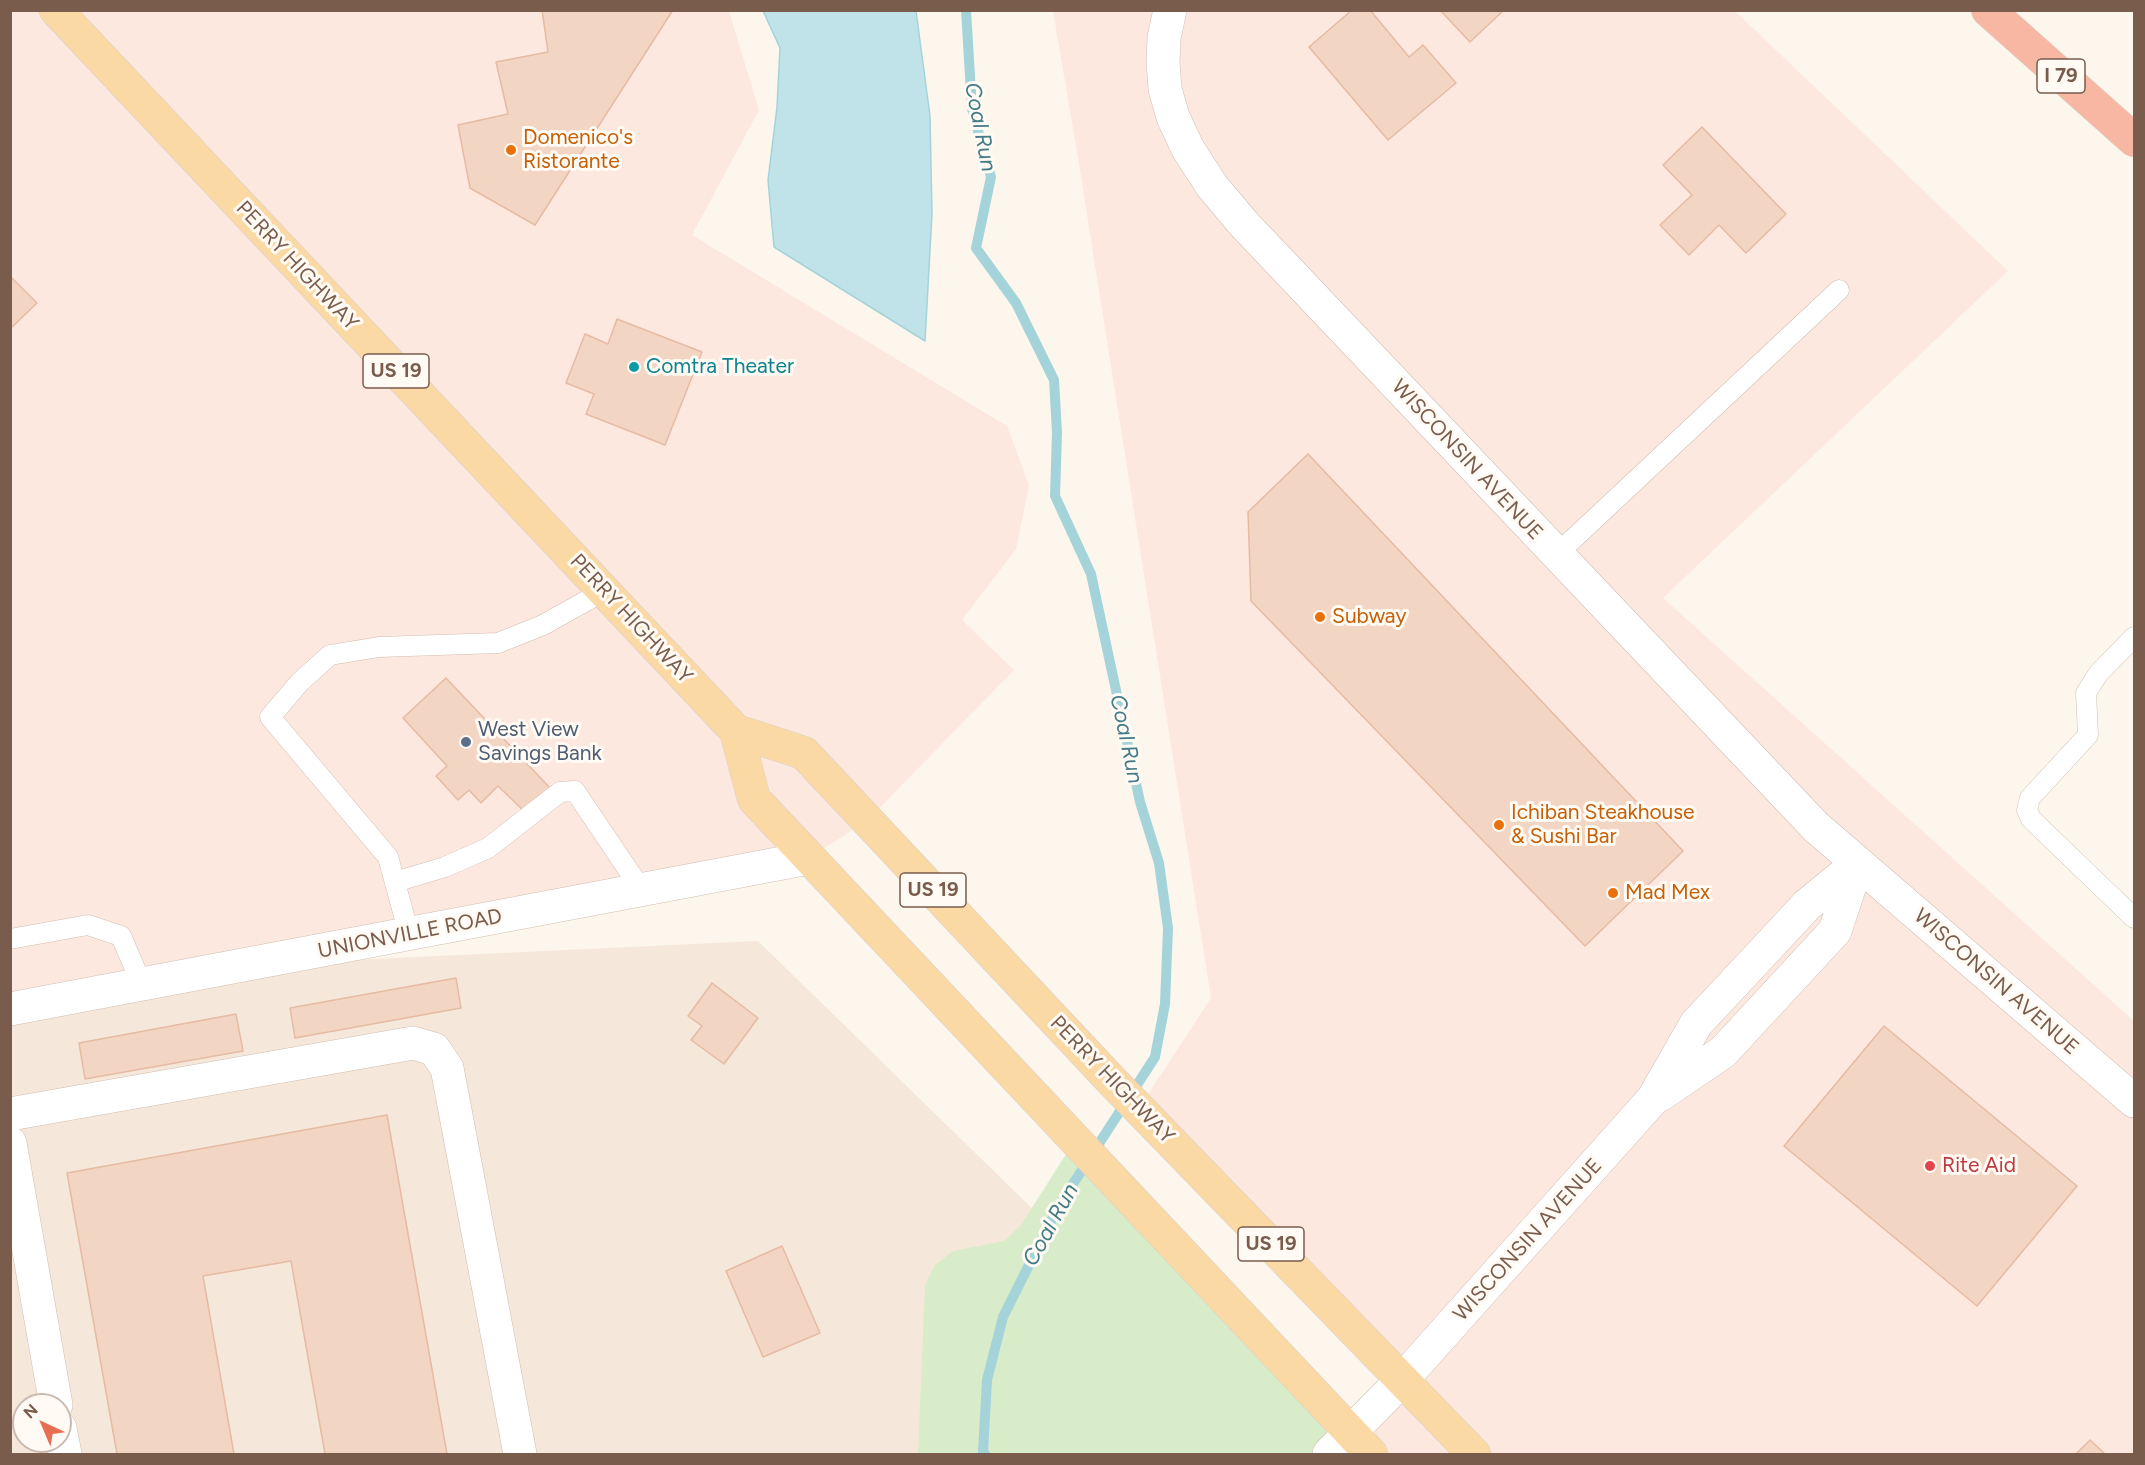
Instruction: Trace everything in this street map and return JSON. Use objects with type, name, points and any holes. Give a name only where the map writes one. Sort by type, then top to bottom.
[{"type":"highway","name":"I 79","points":[[1988,10],[2134,140]]},
{"type":"main road","name":"PERRY HIGHWAY","points":[[56,10],[736,731],[754,799],[1102,1169],[1350,1447]]},
{"type":"main road","name":"PERRY HIGHWAY","points":[[736,731],[804,753],[1112,1080],[1473,1455]]},
{"type":"street","name":"WISCONSIN AVENUE","points":[[1170,10],[1164,38],[1163,62],[1165,90],[1173,117],[1188,149],[1212,186],[1243,223],[1778,789],[1857,864],[2134,1101]]},
{"type":"street","name":"UNIONVILLE ROAD","points":[[10,1009],[809,858]]},
{"type":"street","name":"WISCONSIN AVENUE","points":[[1350,1447],[1402,1380],[1653,1099],[1724,1052],[1835,931],[1857,864]]},
{"type":"street","points":[[10,1113],[414,1043],[434,1049],[447,1068],[520,1455]]},
{"type":"street","points":[[10,1143],[54,1393]]},
{"type":"lane","points":[[1556,555],[1839,290]]},
{"type":"lane","points":[[409,934],[388,857],[270,717],[300,682],[330,655],[379,647],[498,642],[543,624],[604,591]]},
{"type":"lane","points":[[2134,637],[2098,674],[2086,693],[2088,735],[2030,798],[2027,810],[2031,819],[2134,918]]},
{"type":"lane","points":[[395,882],[445,867],[488,848],[560,792],[575,791],[641,889]]},
{"type":"lane","points":[[10,939],[88,926],[121,936],[142,984]]},
{"type":"shaded area","points":[[11,11],[729,11],[759,110],[692,235],[1007,426],[1029,485],[1016,549],[962,620],[1014,670],[867,821],[809,858],[11,1009]]},
{"type":"shaded area","points":[[1053,11],[1735,11],[2008,271],[1663,598],[2134,1021],[2134,1454],[1329,1454],[1402,1381],[1139,1108],[1211,998]]},
{"type":"shaded area","points":[[758,941],[1243,1414],[1205,1454],[11,1454],[10,976]]},
{"type":"green space","points":[[1075,1140],[1350,1432],[1329,1454],[918,1454],[925,1285],[935,1265],[953,1251],[1004,1241],[1021,1225]]},
{"type":"water","points":[[763,11],[916,11],[930,116],[932,214],[925,341],[774,247],[768,180],[777,107],[780,48]]},
{"type":"building","points":[[542,10],[673,10],[535,225],[470,188],[458,125],[508,114],[496,62],[548,52]]},
{"type":"building","points":[[1352,10],[1370,10],[1409,57],[1423,45],[1456,83],[1388,140],[1309,47]]},
{"type":"building","points":[[1440,10],[1504,10],[1470,42]]},
{"type":"building","points":[[1702,127],[1786,214],[1746,253],[1719,225],[1689,255],[1660,225],[1692,195],[1663,165]]},
{"type":"building","points":[[10,276],[37,303],[10,329]]},
{"type":"building","name":"Comtra Theater","points":[[617,319],[702,352],[665,445],[586,414],[594,394],[566,383],[585,334],[608,344]]},
{"type":"building","points":[[1308,454],[1683,851],[1585,946],[1251,601],[1248,512]]},
{"type":"building","name":"West View Savings Bank","points":[[446,678],[551,789],[526,813],[498,786],[481,803],[469,790],[458,800],[436,776],[447,766],[403,718]]},
{"type":"building","points":[[456,978],[461,1008],[295,1038],[290,1008]]},
{"type":"building","points":[[712,983],[758,1018],[724,1064],[691,1040],[702,1026],[688,1016]]},
{"type":"building","points":[[236,1014],[243,1051],[85,1079],[79,1043]]},
{"type":"building","name":"Rite Aid","points":[[1884,1026],[2077,1186],[1977,1306],[1784,1146]]},
{"type":"building","points":[[387,1115],[447,1454],[325,1454],[291,1261],[203,1276],[234,1454],[117,1454],[67,1173]]},
{"type":"building","points":[[782,1246],[820,1333],[763,1357],[726,1271]]},
{"type":"building","points":[[2090,1440],[2105,1454],[2076,1454]]},
{"type":"waterway","name":"Coal Run","points":[[966,10],[972,109],[991,177],[976,248],[1016,303],[1054,380],[1057,433],[1055,496],[1091,574],[1140,802],[1159,863],[1168,928],[1165,1004],[1155,1057],[1058,1207],[1003,1317],[987,1380],[983,1452],[985,1454]]},
{"type":"place","name":"Domenico's Ristorante","points":[[511,150]]},
{"type":"place","name":"Comtra Theater","points":[[634,367]]},
{"type":"place","name":"Subway","points":[[1320,617]]},
{"type":"place","name":"West View Savings Bank","points":[[466,742]]},
{"type":"place","name":"Ichiban Steakhouse & Sushi Bar","points":[[1499,825]]},
{"type":"place","name":"Mad Mex","points":[[1613,893]]},
{"type":"place","name":"Rite Aid","points":[[1930,1166]]}]
